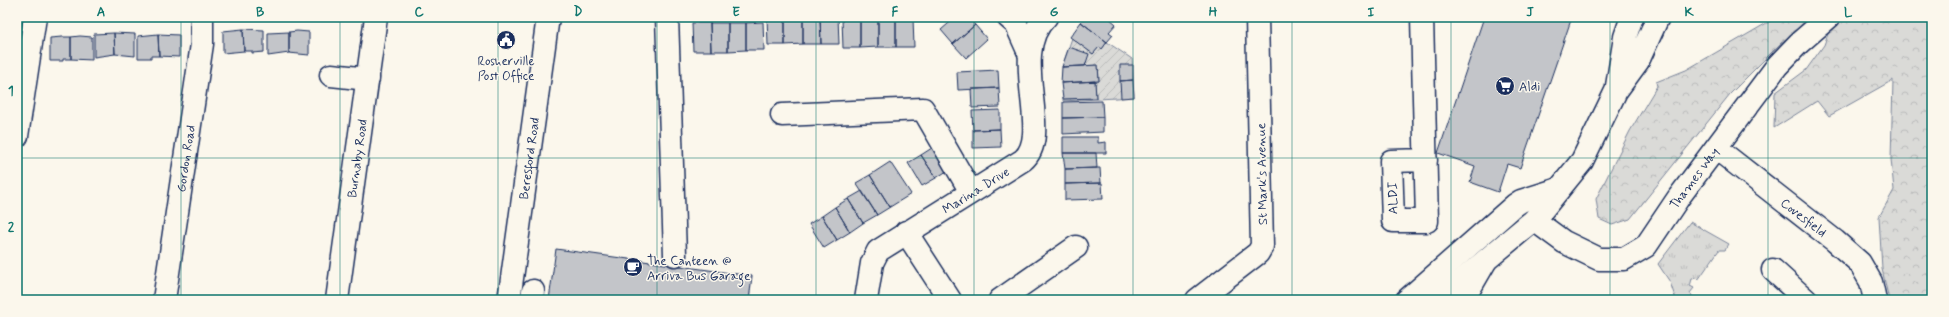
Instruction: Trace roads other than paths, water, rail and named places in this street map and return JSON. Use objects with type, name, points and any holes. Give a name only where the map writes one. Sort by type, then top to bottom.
[{"type":"street","points":[[17,136],[35,17]]},
{"type":"street","name":"Gordon Road","points":[[164,300],[202,44],[202,17]]},
{"type":"street","name":"Burnaby Road","points":[[337,300],[376,17]]},
{"type":"street","name":"Beresford Road","points":[[509,300],[548,17]]},
{"type":"street","points":[[667,17],[675,255]]},
{"type":"street","name":"Marina Drive","points":[[1008,17],[1016,24],[1029,53]]},
{"type":"street","name":"Marina Drive","points":[[866,300],[875,255],[882,248],[1023,160],[1028,154],[1032,147],[1034,137],[1029,53],[1034,33],[1046,17]]},
{"type":"street","name":"St Mark's Avenue","points":[[1197,300],[1258,253],[1262,246],[1257,17]]},
{"type":"street","points":[[1422,17],[1426,160]]},
{"type":"street","points":[[1616,91],[1622,27],[1632,17]]},
{"type":"street","points":[[1438,300],[1534,220],[1582,161],[1616,91],[1638,61],[1658,17]]},
{"type":"street","name":"Thames Way","points":[[1534,220],[1564,242],[1599,259],[1624,259],[1646,246],[1777,66],[1799,43],[1829,17]]},
{"type":"street","points":[[331,76],[368,79]]},
{"type":"street","points":[[782,115],[923,109],[971,192]]},
{"type":"street","name":"Covesfield","points":[[1716,148],[1835,241],[1860,264],[1871,282],[1875,300]]},
{"type":"street","points":[[1407,300],[1512,207],[1521,201],[1559,189]]},
{"type":"street","points":[[906,232],[950,300]]},
{"type":"street","points":[[1000,300],[1076,247]]},
{"type":"street","points":[[1463,300],[1487,259]]},
{"type":"street","points":[[1773,270],[1806,300]]},
{"type":"place","name":"Rosherville Post Office","points":[[506,40]]},
{"type":"place","name":"Aldi","points":[[1505,86]]},
{"type":"place","name":"The Canteen @ Arriva Bus Garage","points":[[633,267]]}]
